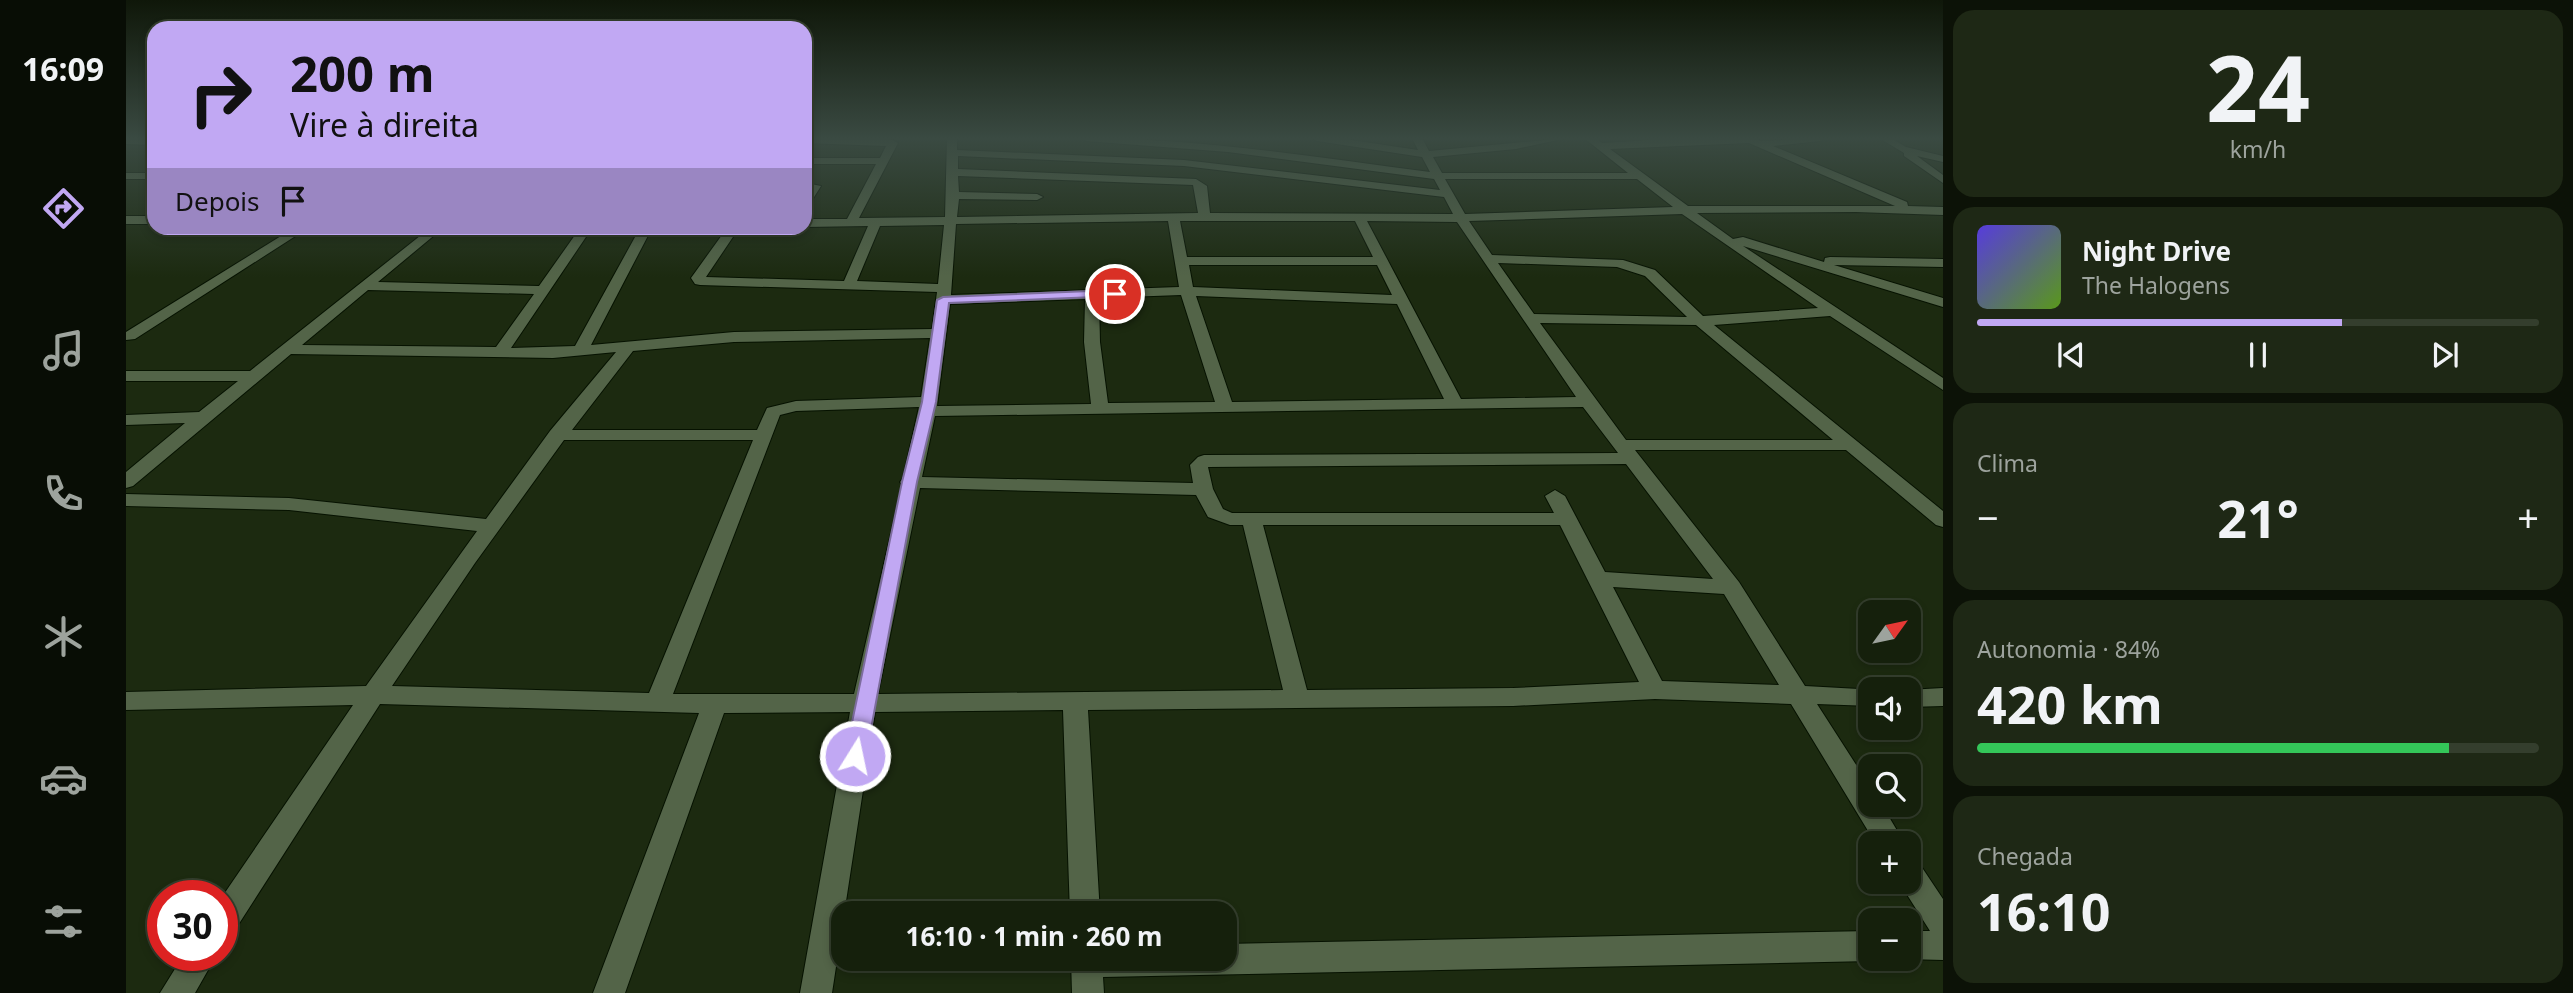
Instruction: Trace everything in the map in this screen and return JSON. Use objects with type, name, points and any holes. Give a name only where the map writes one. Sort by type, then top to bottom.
[{"type":"street","points":[[851,222],[871,184]]},
{"type":"street","points":[[816,993],[864,703],[927,407],[939,333],[953,184]]},
{"type":"street","points":[[1198,184],[1201,186],[1204,217]]},
{"type":"street","points":[[1361,184],[1448,194]]},
{"type":"street","points":[[1442,184],[1488,259],[1588,402],[1731,587],[1883,831]]},
{"type":"street","points":[[1653,184],[1717,234],[1943,385]]},
{"type":"street","points":[[1855,184],[1915,210]]},
{"type":"street","points":[[812,191],[815,186]]},
{"type":"street","points":[[953,195],[1037,197]]},
{"type":"street","points":[[812,223],[948,223],[1173,217],[1461,218],[1685,210],[1943,211]]},
{"type":"street","points":[[1173,217],[1187,291],[1225,407]]},
{"type":"street","points":[[1360,219],[1455,403]]},
{"type":"street","points":[[126,220],[147,220]]},
{"type":"street","points":[[849,285],[875,223]]},
{"type":"street","points":[[1717,234],[1943,303]]},
{"type":"street","points":[[130,336],[291,235]]},
{"type":"street","points":[[126,482],[285,349],[428,235]]},
{"type":"street","points":[[500,353],[581,235]]},
{"type":"street","points":[[580,351],[642,235]]},
{"type":"street","points":[[728,235],[698,278],[699,281],[849,285],[943,294],[1092,295],[1187,291],[1401,300]]},
{"type":"street","points":[[1488,259],[1618,263],[1650,273],[1701,322],[1943,521]]},
{"type":"street","points":[[1180,261],[1381,261]]},
{"type":"street","points":[[1807,261],[1943,263]]},
{"type":"street","points":[[364,286],[544,290]]},
{"type":"street","points":[[1092,295],[1092,342],[1100,409]]},
{"type":"street","points":[[1531,318],[1701,322],[1833,311]]},
{"type":"street","points":[[285,349],[500,353],[627,348],[734,337],[939,333]]},
{"type":"street","points":[[238,899],[372,695],[490,526],[556,435],[627,348]]},
{"type":"street","points":[[126,376],[252,376]]},
{"type":"street","points":[[657,702],[772,412],[782,408],[1100,409],[1588,402]]},
{"type":"street","points":[[126,420],[203,417]]},
{"type":"street","points":[[556,435],[763,435]]},
{"type":"street","points":[[1568,519],[1220,518],[1203,489],[1199,465],[1204,461],[1848,445]]},
{"type":"street","points":[[909,482],[1203,489]]},
{"type":"street","points":[[1555,496],[1655,690]]},
{"type":"street","points":[[126,500],[289,504],[490,526]]},
{"type":"street","points":[[1252,520],[1297,699]]},
{"type":"street","points":[[1600,579],[1731,587]]},
{"type":"street","points":[[126,701],[372,695],[715,704],[864,703],[1513,696],[1655,690],[1858,697]]},
{"type":"street","points":[[1921,698],[1943,697]]},
{"type":"street","points":[[1075,700],[1083,901]]},
{"type":"street","points":[[609,993],[715,704]]},
{"type":"street","points":[[1921,891],[1943,925]]},
{"type":"street","points":[[1921,946],[1943,945]]},
{"type":"street","points":[[1237,966],[1858,946]]},
{"type":"street","points":[[176,993],[191,971]]},
{"type":"route","points":[[855,756],[909,482],[929,402],[943,300],[1115,294]]}]
